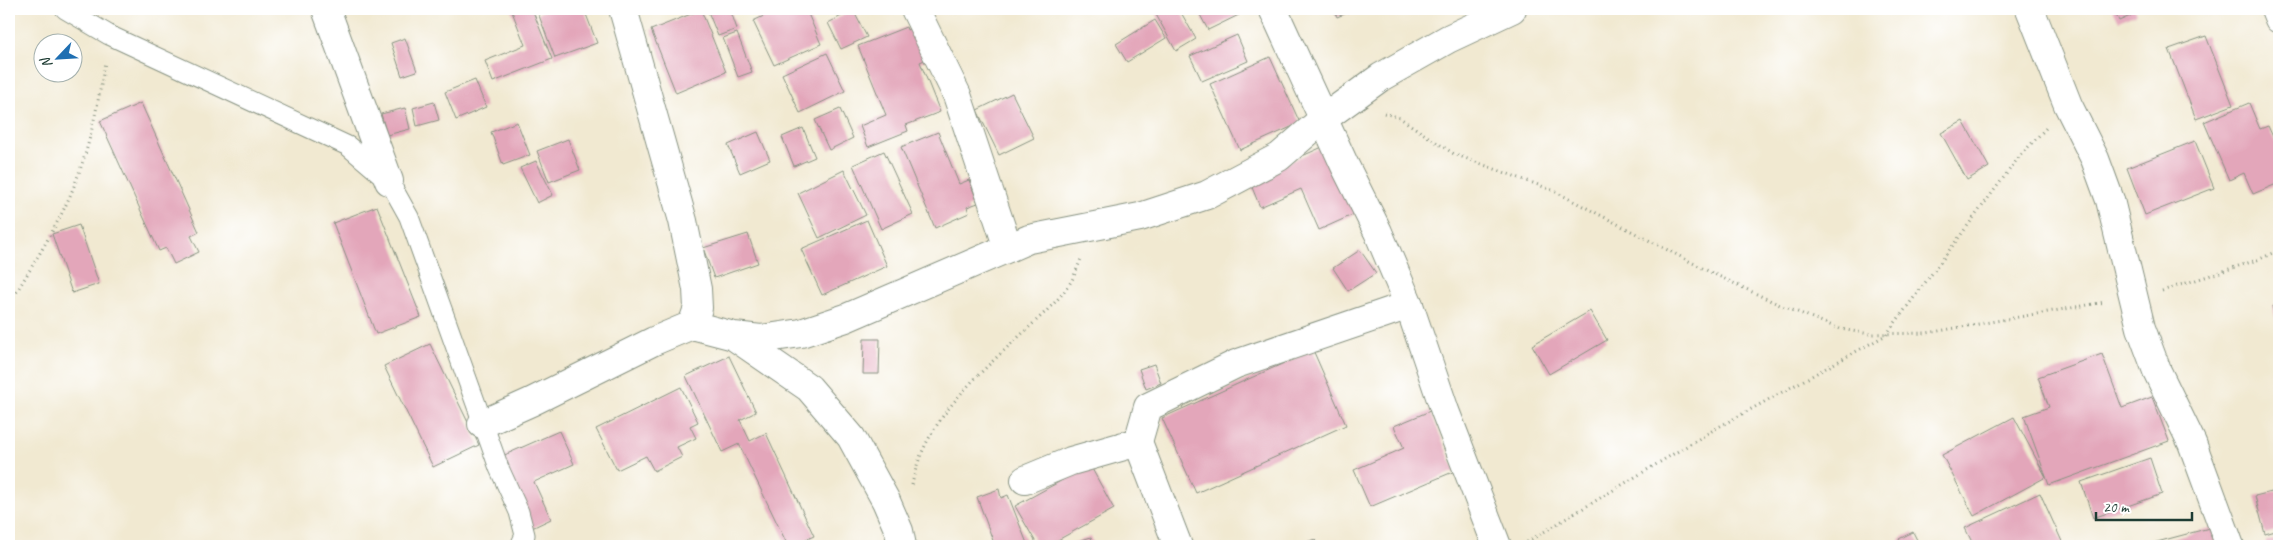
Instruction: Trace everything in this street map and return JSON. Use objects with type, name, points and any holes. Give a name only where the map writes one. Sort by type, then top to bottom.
[{"type":"street","points":[[326,9],[389,181]]},
{"type":"street","points":[[624,9],[683,221],[697,289],[698,308],[692,325]]},
{"type":"street","points":[[915,9],[957,95],[1008,248]]},
{"type":"street","points":[[1274,9],[1323,119],[1378,232],[1409,305],[1445,411],[1496,546]]},
{"type":"street","points":[[482,424],[654,341],[692,325],[734,336],[761,339],[781,337],[828,324],[882,303],[1028,239],[1140,217],[1207,195],[1279,157],[1348,100],[1417,56],[1512,9]]},
{"type":"street","points":[[2030,9],[2068,105],[2095,160],[2110,200],[2141,328],[2156,371],[2192,443],[2230,546]]},
{"type":"street","points":[[2275,9],[2279,19]]},
{"type":"street","points":[[1178,546],[1138,442],[1148,407],[1236,364],[1409,305]]},
{"type":"street","points":[[734,336],[809,388],[850,437],[886,500],[899,531],[902,546]]},
{"type":"street","points":[[1025,480],[1071,461],[1138,442]]},
{"type":"lane","points":[[65,9],[109,35],[348,146],[389,181],[409,218],[482,424],[519,512],[525,535],[520,546]]},
{"type":"path","points":[[9,305],[63,210],[76,181],[96,122],[109,35]]},
{"type":"path","points":[[1348,100],[1400,118],[1454,154],[1552,190],[1712,273],[1780,305],[1840,329],[1886,335],[1927,333],[2135,297],[2170,290],[2260,259],[2279,250]]},
{"type":"path","points":[[1520,546],[1714,429],[1886,335],[2019,157],[2068,105]]},
{"type":"path","points":[[912,487],[918,462],[938,421],[978,378],[1044,313],[1071,282],[1084,253],[1083,228]]},
{"type":"building","points":[[511,9],[532,9],[552,59],[493,82],[485,61],[525,45]]},
{"type":"building","points":[[550,9],[584,9],[597,43],[555,58],[538,13]]},
{"type":"building","points":[[707,9],[730,9],[737,29],[718,36]]},
{"type":"building","points":[[779,9],[806,9],[821,44],[774,65],[753,21]]},
{"type":"building","points":[[1153,9],[1179,9],[1196,39],[1176,51]]},
{"type":"building","points":[[1197,9],[1251,9],[1208,30]]},
{"type":"building","points":[[1333,9],[1357,9],[1337,17]]},
{"type":"building","points":[[2113,9],[2135,9],[2137,13],[2119,21]]},
{"type":"building","points":[[701,10],[726,72],[676,93],[651,30]]},
{"type":"building","points":[[853,10],[867,37],[841,49],[828,23]]},
{"type":"building","points":[[1155,20],[1166,38],[1127,62],[1116,44]]},
{"type":"building","points":[[917,26],[929,58],[920,62],[940,112],[906,125],[908,131],[868,147],[860,126],[886,115],[858,46],[906,27],[907,30]]},
{"type":"building","points":[[737,33],[752,72],[738,77],[723,38]]},
{"type":"building","points":[[1237,35],[1248,61],[1202,81],[1190,56]]},
{"type":"building","points":[[2206,36],[2233,105],[2196,119],[2169,49]]},
{"type":"building","points":[[405,38],[417,71],[402,76],[391,43]]},
{"type":"building","points":[[827,53],[845,91],[800,113],[782,74]]},
{"type":"building","points":[[1270,57],[1300,123],[1240,150],[1210,84]]},
{"type":"building","points":[[475,80],[486,107],[456,120],[445,92]]},
{"type":"building","points":[[1012,93],[1034,138],[999,155],[977,110]]},
{"type":"building","points":[[434,102],[439,120],[417,126],[413,108]]},
{"type":"building","points":[[141,103],[199,232],[191,236],[199,252],[174,264],[166,248],[159,251],[100,121]]},
{"type":"building","points":[[2249,103],[2260,129],[2268,126],[2279,150],[2279,183],[2253,194],[2244,173],[2229,180],[2204,122]]},
{"type":"building","points":[[405,108],[410,129],[387,135],[381,114]]},
{"type":"building","points":[[840,109],[853,138],[829,150],[815,120]]},
{"type":"building","points":[[1963,121],[1989,167],[1967,180],[1941,133]]},
{"type":"building","points":[[517,122],[530,155],[503,165],[491,132]]},
{"type":"building","points":[[803,128],[815,157],[794,166],[782,137]]},
{"type":"building","points":[[758,132],[770,160],[740,173],[728,145]]},
{"type":"building","points":[[938,132],[959,184],[969,180],[978,203],[967,207],[969,213],[935,228],[901,147]]},
{"type":"building","points":[[568,139],[580,170],[549,182],[537,151]]},
{"type":"building","points":[[2195,141],[2214,188],[2145,215],[2127,168]]},
{"type":"building","points":[[1329,144],[1359,212],[1319,230],[1301,189],[1260,207],[1249,180]]},
{"type":"building","points":[[884,151],[913,214],[881,229],[853,165]]},
{"type":"building","points":[[536,161],[553,195],[537,203],[520,168]]},
{"type":"building","points":[[844,170],[866,215],[819,238],[798,193]]},
{"type":"building","points":[[377,206],[421,317],[376,334],[333,223]]},
{"type":"building","points":[[867,220],[887,266],[822,295],[801,249]]},
{"type":"building","points":[[79,225],[99,284],[72,293],[52,234]]},
{"type":"building","points":[[748,234],[758,263],[714,278],[703,248]]},
{"type":"building","points":[[1360,250],[1376,273],[1348,291],[1333,268]]},
{"type":"building","points":[[2279,304],[2279,330],[2272,306]]},
{"type":"building","points":[[1590,311],[1607,340],[1549,374],[1532,345]]},
{"type":"building","points":[[864,339],[880,339],[879,374],[863,374]]},
{"type":"building","points":[[430,344],[479,445],[433,467],[384,366]]},
{"type":"building","points":[[1313,350],[1346,425],[1196,493],[1162,418]]},
{"type":"building","points":[[2102,354],[2122,408],[2152,397],[2169,441],[2049,485],[2024,416],[2049,407],[2038,377]]},
{"type":"building","points":[[729,356],[756,412],[740,420],[750,441],[766,433],[814,536],[792,546],[788,546],[739,444],[722,452],[686,376]]},
{"type":"building","points":[[1154,364],[1161,383],[1146,389],[1139,369]]},
{"type":"building","points":[[681,387],[698,422],[690,426],[696,438],[677,447],[682,457],[654,471],[646,456],[617,470],[596,429]]},
{"type":"building","points":[[1430,411],[1455,471],[1370,507],[1354,470],[1404,448],[1394,426]]},
{"type":"building","points":[[2014,417],[2046,477],[1974,516],[1942,455]]},
{"type":"building","points":[[559,431],[574,464],[534,482],[551,519],[532,528],[500,457]]},
{"type":"building","points":[[2150,458],[2162,494],[2093,518],[2081,482]]},
{"type":"building","points":[[1090,465],[1114,509],[1047,546],[1038,546],[1015,506]]},
{"type":"building","points":[[999,489],[1001,498],[1008,495],[1028,546],[995,546],[977,497]]},
{"type":"building","points":[[2279,490],[2279,530],[2265,534],[2255,496]]},
{"type":"building","points":[[2040,493],[2064,546],[1974,546],[1965,528]]},
{"type":"building","points":[[2213,527],[2218,546],[2142,546]]},
{"type":"building","points":[[1913,532],[1920,546],[1902,546],[1899,539]]},
{"type":"building","points":[[1091,537],[1094,546],[1063,546]]},
{"type":"building","points":[[1315,539],[1317,546],[1295,546]]},
{"type":"building","points":[[2279,540],[2279,546],[2265,546],[2265,541]]}]
